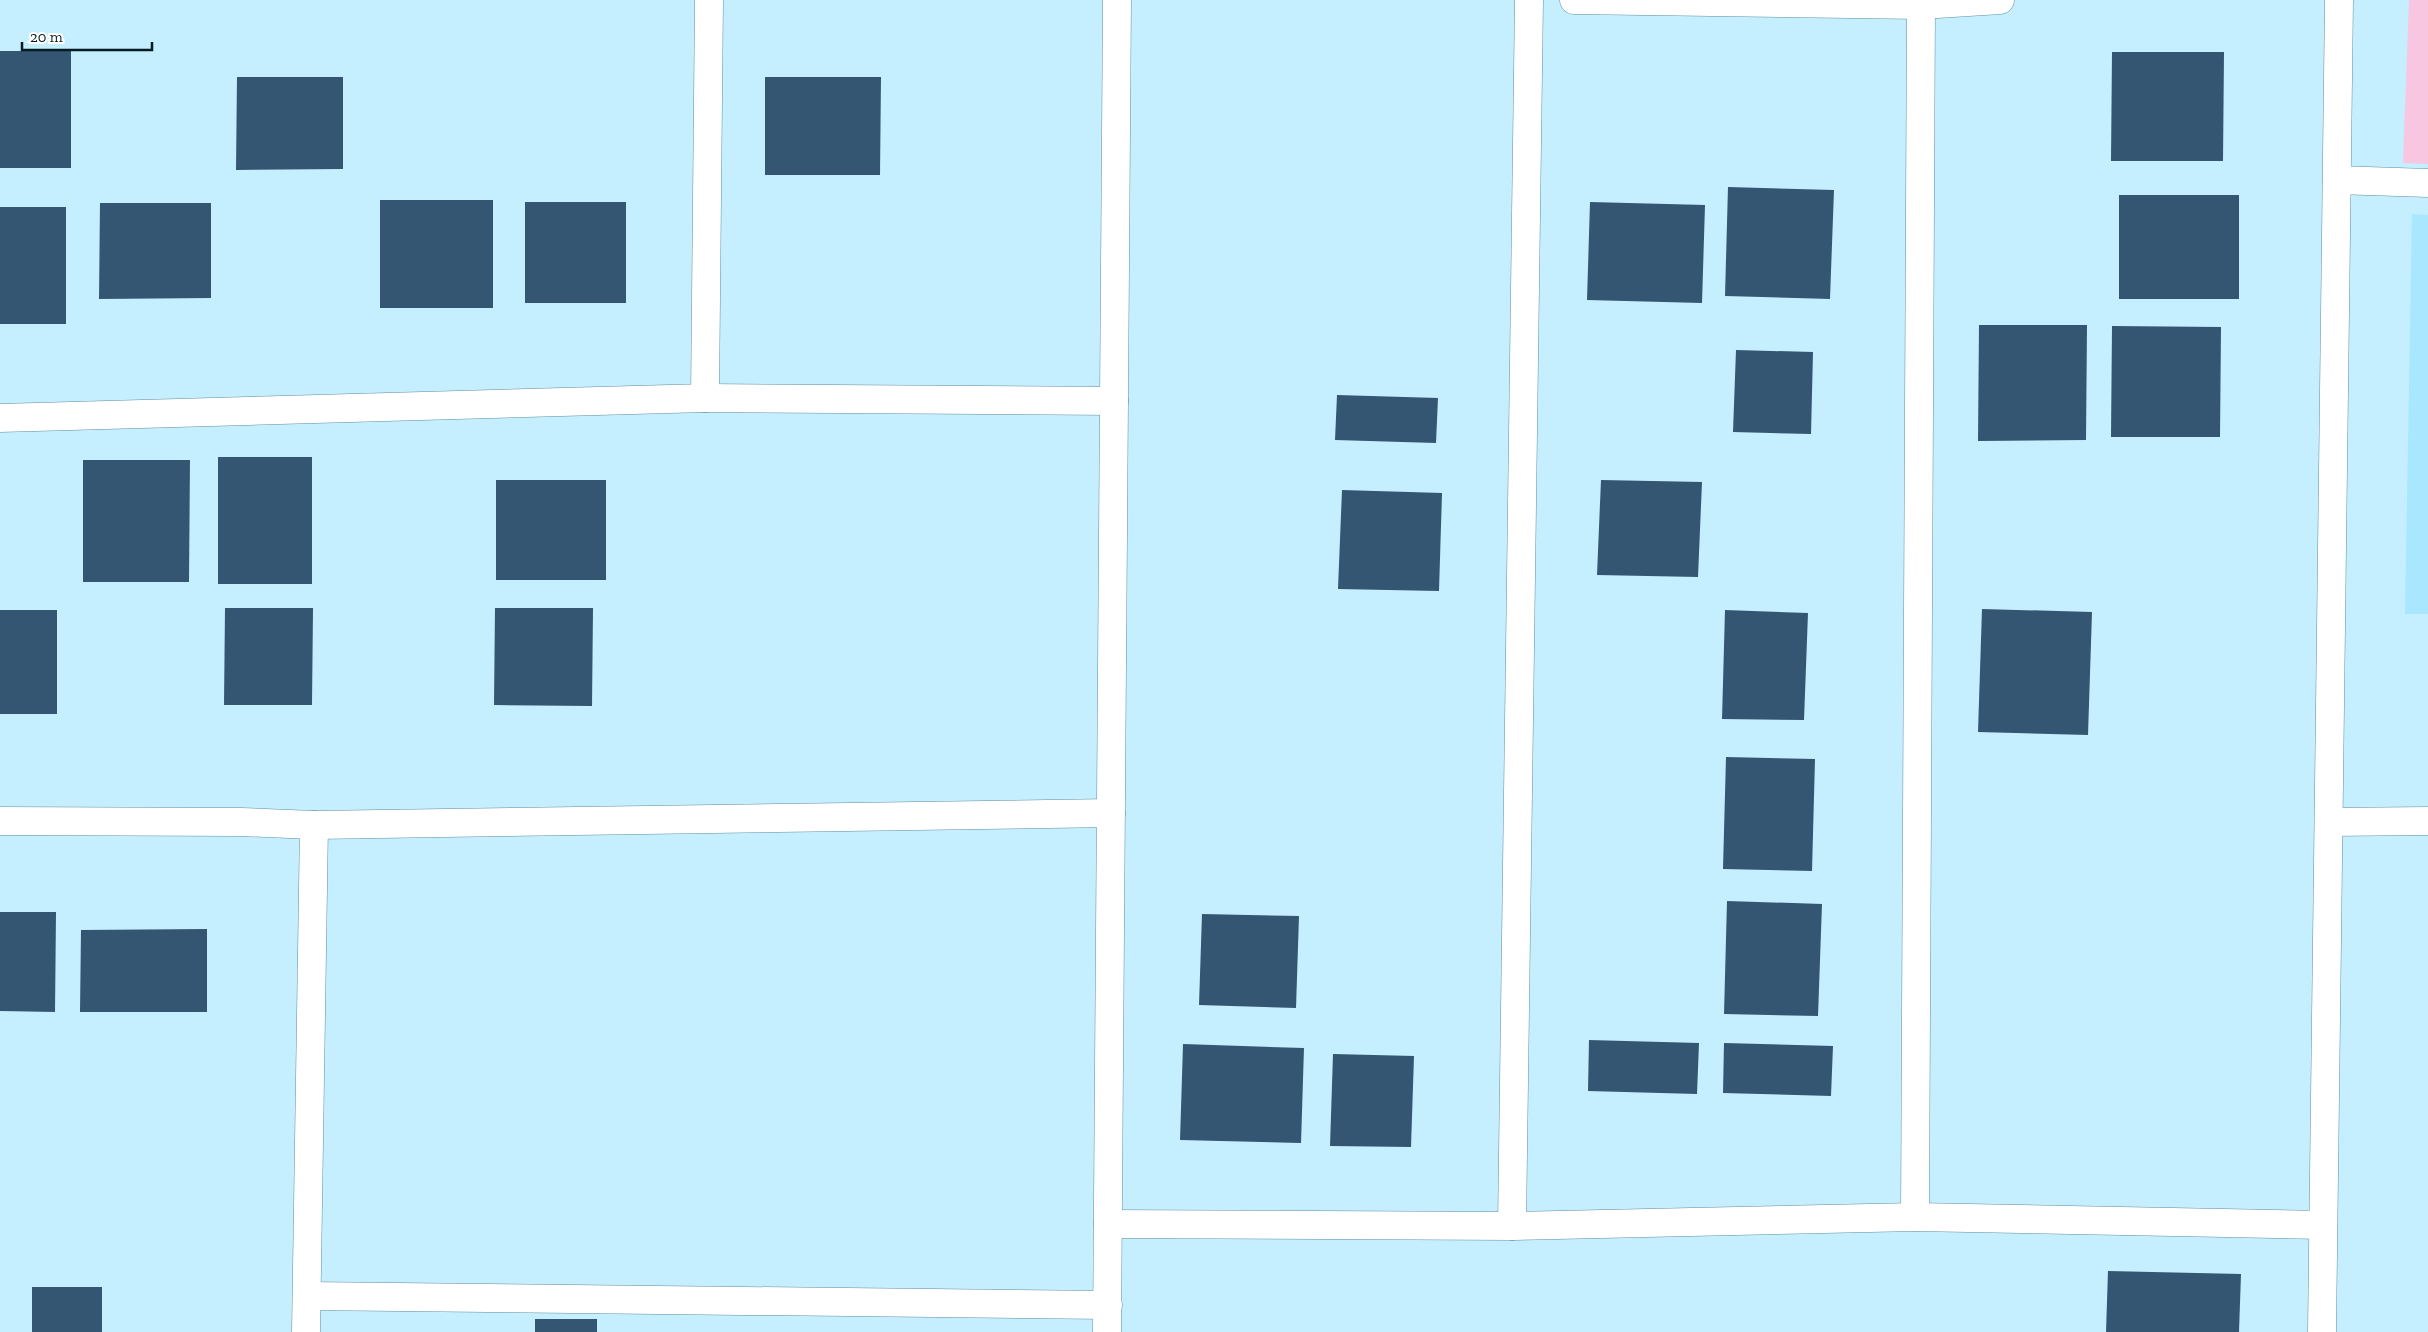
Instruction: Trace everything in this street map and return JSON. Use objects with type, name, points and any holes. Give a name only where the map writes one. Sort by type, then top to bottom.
[{"type":"street","points":[[705,398],[709,0]]},
{"type":"street","points":[[1107,1332],[1117,0]]},
{"type":"street","points":[[1512,1226],[1529,0]]},
{"type":"street","points":[[1574,0],[1921,4],[2000,0]]},
{"type":"street","points":[[2322,1332],[2339,0]]},
{"type":"street","points":[[1915,1217],[1921,4]]},
{"type":"street","points":[[2337,180],[2428,183]]},
{"type":"street","points":[[0,418],[705,398],[1114,401]]},
{"type":"street","points":[[0,821],[231,822],[314,825],[1111,813]]},
{"type":"street","points":[[2329,822],[2428,821]]},
{"type":"street","points":[[306,1332],[314,825]]},
{"type":"street","points":[[1108,1224],[1512,1226],[1915,1217],[2323,1225]]},
{"type":"street","points":[[307,1296],[1108,1305]]},
{"type":"shaded area","points":[[2409,0],[2428,0],[2428,164],[2403,163]]},
{"type":"shaded area","points":[[2412,214],[2428,215],[2428,614],[2405,614]]},
{"type":"building","points":[[0,51],[71,51],[71,168],[0,168]]},
{"type":"building","points":[[2112,52],[2224,52],[2223,161],[2111,161]]},
{"type":"building","points":[[237,77],[343,77],[343,169],[236,170]]},
{"type":"building","points":[[765,77],[881,77],[880,175],[765,175]]},
{"type":"building","points":[[1728,187],[1834,190],[1830,299],[1725,296]]},
{"type":"building","points":[[2119,195],[2239,195],[2239,299],[2119,299]]},
{"type":"building","points":[[380,200],[493,200],[493,308],[380,308]]},
{"type":"building","points":[[525,202],[626,202],[626,303],[525,303]]},
{"type":"building","points":[[1590,202],[1705,205],[1702,303],[1587,300]]},
{"type":"building","points":[[100,203],[211,203],[211,298],[99,299]]},
{"type":"building","points":[[0,207],[66,207],[66,324],[0,324]]},
{"type":"building","points":[[1979,325],[2087,325],[2086,440],[1978,441]]},
{"type":"building","points":[[2112,326],[2221,327],[2220,437],[2111,437]]},
{"type":"building","points":[[1736,350],[1813,352],[1811,434],[1733,432]]},
{"type":"building","points":[[1337,395],[1438,398],[1436,443],[1335,440]]},
{"type":"building","points":[[218,457],[312,457],[312,584],[218,584]]},
{"type":"building","points":[[83,460],[190,460],[189,582],[83,582]]},
{"type":"building","points":[[496,480],[606,480],[606,580],[496,580]]},
{"type":"building","points":[[1601,480],[1702,482],[1698,577],[1597,575]]},
{"type":"building","points":[[1342,490],[1442,493],[1439,591],[1338,589]]},
{"type":"building","points":[[225,608],[313,608],[312,705],[224,705]]},
{"type":"building","points":[[495,608],[593,608],[592,706],[494,705]]},
{"type":"building","points":[[1982,609],[2092,612],[2088,735],[1978,732]]},
{"type":"building","points":[[0,610],[57,610],[57,714],[0,714]]},
{"type":"building","points":[[1725,610],[1808,613],[1804,720],[1722,719]]},
{"type":"building","points":[[1726,757],[1815,759],[1812,871],[1723,869]]},
{"type":"building","points":[[1727,901],[1822,904],[1818,1016],[1724,1014]]},
{"type":"building","points":[[0,912],[56,912],[55,1012],[0,1011]]},
{"type":"building","points":[[1202,914],[1299,916],[1296,1008],[1199,1005]]},
{"type":"building","points":[[207,929],[207,1012],[80,1012],[81,930]]},
{"type":"building","points":[[1589,1040],[1699,1043],[1697,1094],[1588,1091]]},
{"type":"building","points":[[1724,1043],[1833,1046],[1831,1096],[1723,1093]]},
{"type":"building","points":[[1183,1044],[1304,1048],[1301,1143],[1180,1140]]},
{"type":"building","points":[[1333,1054],[1414,1056],[1411,1147],[1330,1146]]},
{"type":"building","points":[[2108,1271],[2241,1274],[2239,1332],[2106,1332]]},
{"type":"building","points":[[32,1287],[102,1287],[102,1332],[32,1332]]},
{"type":"building","points":[[535,1319],[597,1319],[597,1332],[535,1332]]}]
